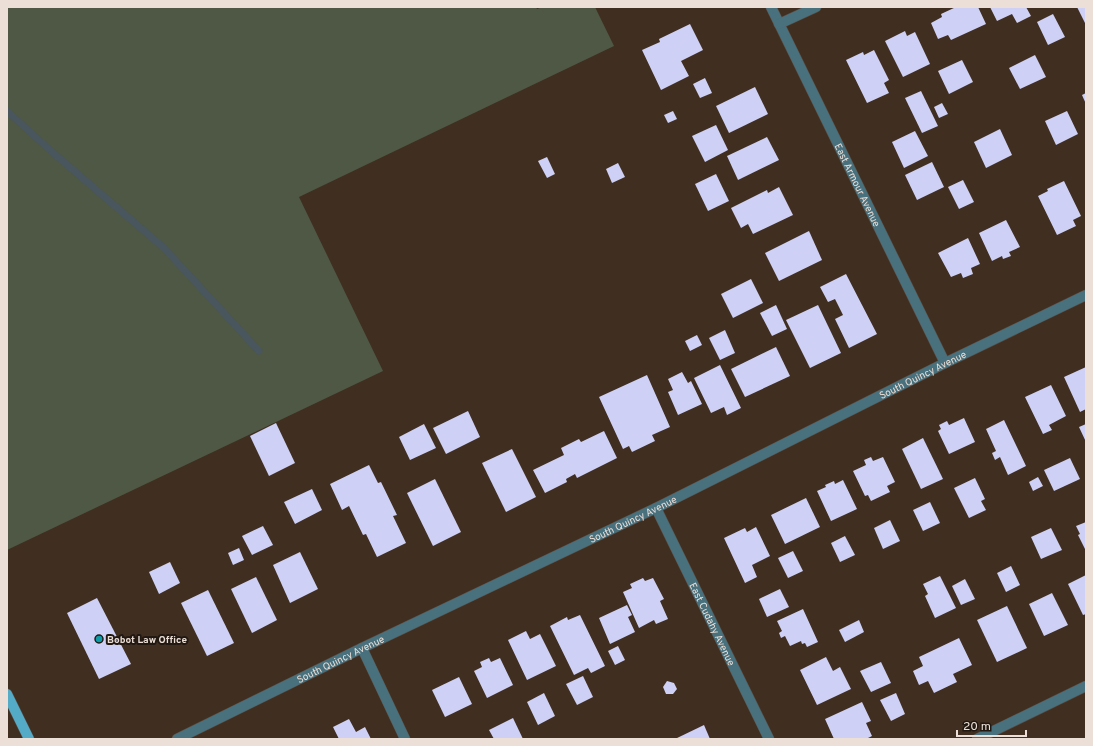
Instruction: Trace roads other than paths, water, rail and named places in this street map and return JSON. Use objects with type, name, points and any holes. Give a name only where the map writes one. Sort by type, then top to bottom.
[{"type":"main road","points":[[7,694],[29,739]]},
{"type":"street","name":"East Armour Avenue","points":[[771,7],[945,363]]},
{"type":"street","points":[[779,24],[816,7]]},
{"type":"street","name":"South Quincy Avenue","points":[[177,739],[362,648],[656,508],[945,363],[1086,295]]},
{"type":"street","name":"East Cudahy Avenue","points":[[656,508],[769,739]]},
{"type":"street","points":[[362,648],[405,739]]},
{"type":"street","points":[[977,739],[1086,686]]},
{"type":"waterway","points":[[7,111],[51,151],[164,248],[259,351]]},
{"type":"place","name":"Bobot Law Office","points":[[99,639]]}]
